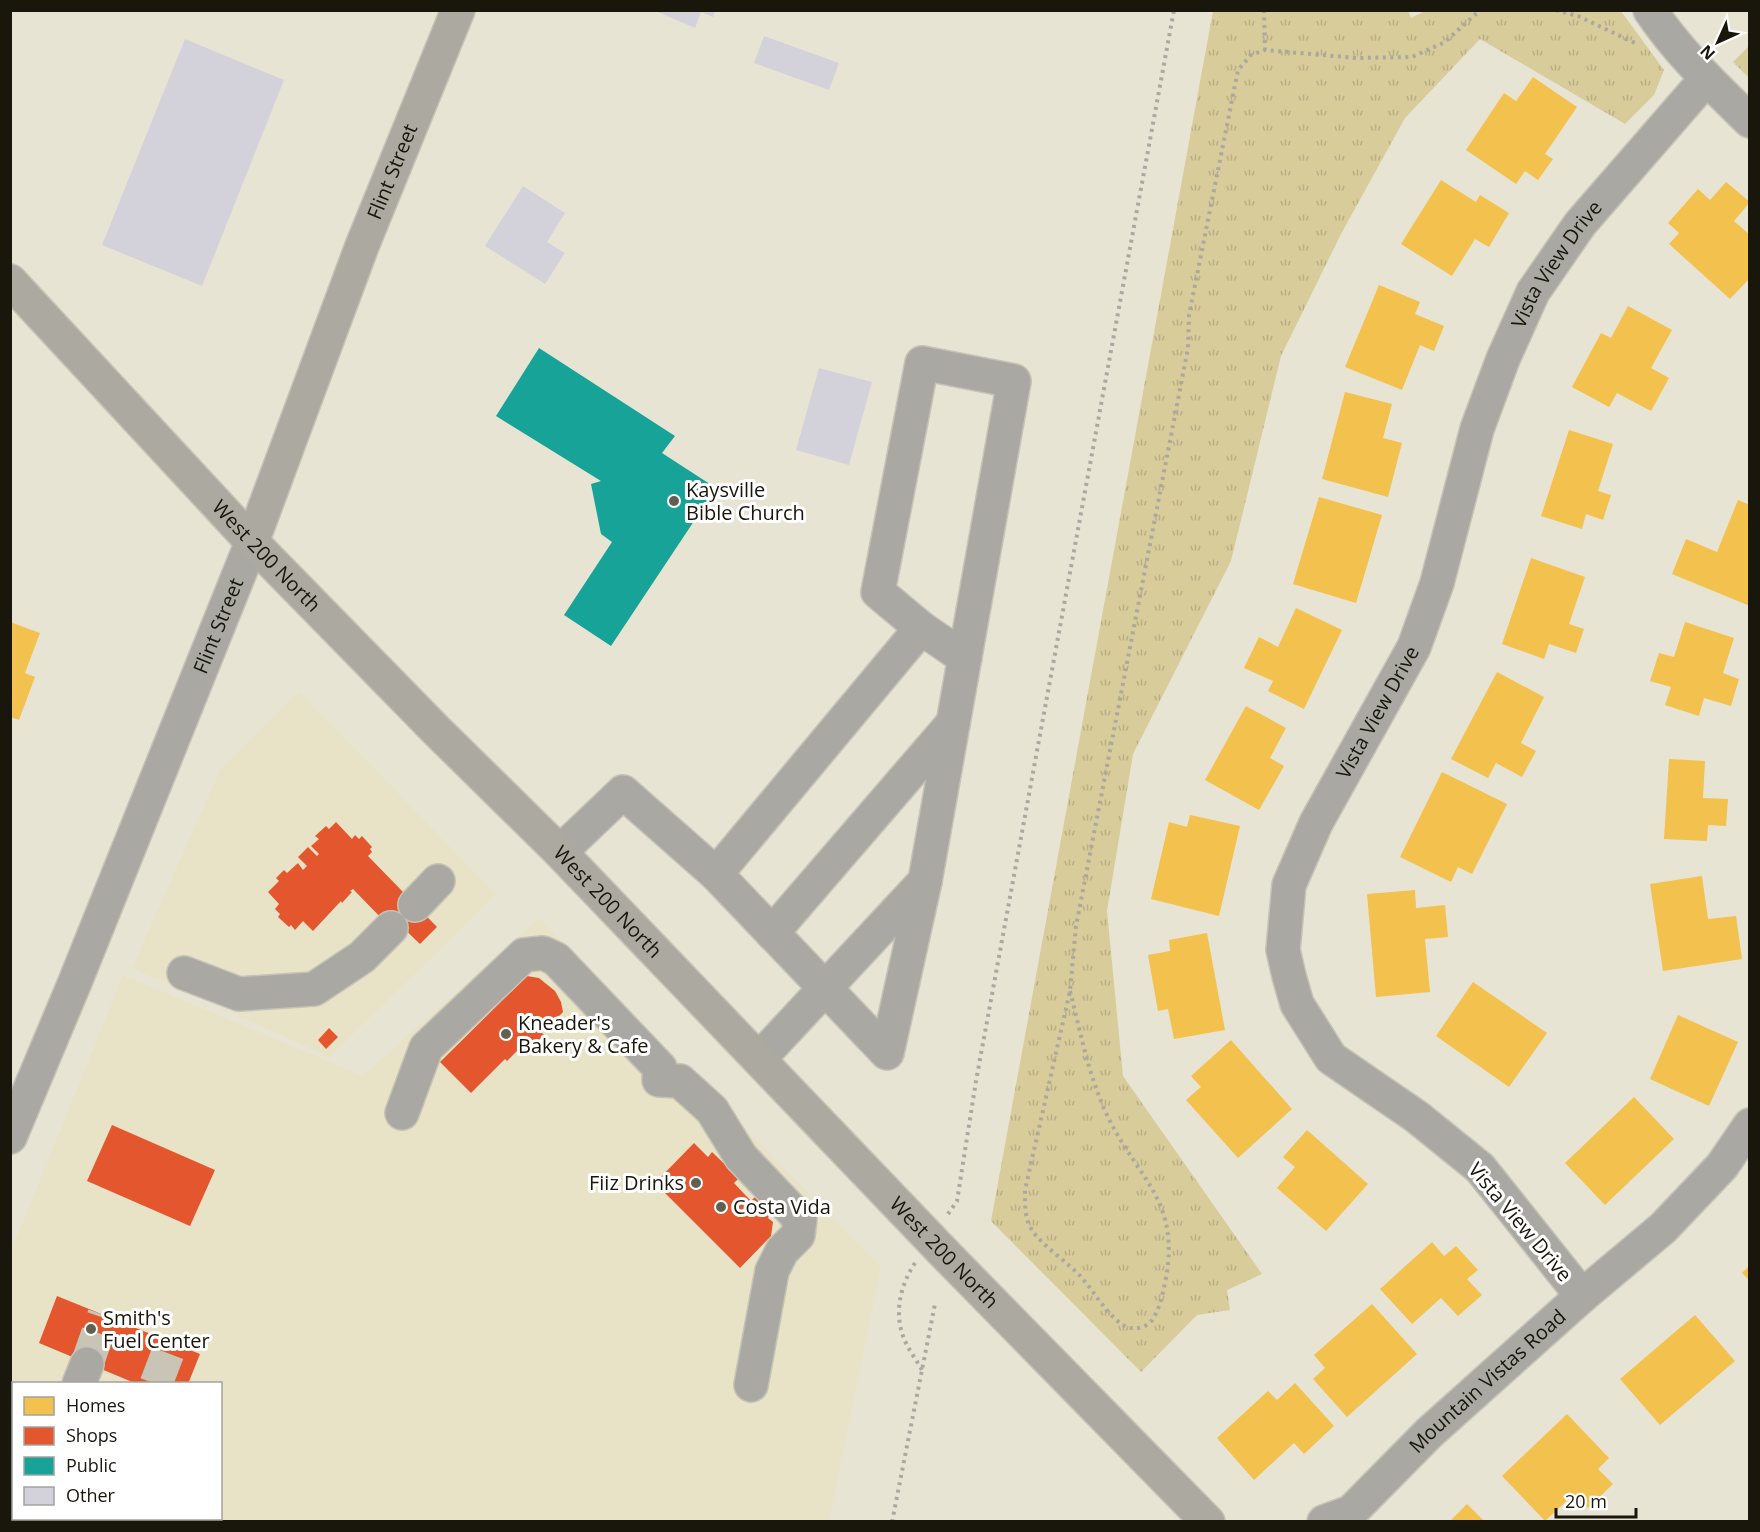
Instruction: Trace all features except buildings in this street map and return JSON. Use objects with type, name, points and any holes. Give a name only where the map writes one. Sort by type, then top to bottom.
[{"type":"main road","name":"Flint Street","points":[[252,542],[362,246],[458,10]]},
{"type":"main road","name":"West 200 North","points":[[10,281],[252,542],[436,730],[560,852],[946,1254],[1208,1521]]},
{"type":"street","points":[[1650,10],[1664,32],[1749,121]]},
{"type":"street","name":"Vista View Drive","points":[[1582,1296],[1480,1168],[1417,1117],[1331,1058],[1297,1004],[1283,950],[1290,885],[1316,823],[1414,647],[1437,583],[1477,429],[1503,359],[1533,292],[1580,224],[1706,78]]},
{"type":"street","points":[[560,852],[623,792],[716,874],[887,1053],[925,881],[1014,381],[922,363],[878,592],[921,628],[964,658]]},
{"type":"street","name":"Flint Street","points":[[10,1137],[75,982],[252,542]]},
{"type":"street","points":[[716,874],[921,628]]},
{"type":"street","points":[[772,933],[954,722]]},
{"type":"street","points":[[415,905],[438,881]]},
{"type":"street","points":[[759,1059],[925,881]]},
{"type":"street","points":[[184,973],[239,994],[314,988],[362,957],[391,928]]},
{"type":"street","points":[[402,1113],[426,1048],[524,955],[543,953],[556,959],[660,1068],[659,1080],[680,1081],[712,1110],[741,1157],[800,1219],[798,1235],[782,1251],[772,1271],[751,1385]]},
{"type":"street","name":"Mountain Vistas Road","points":[[1341,1518],[1429,1433],[1582,1296],[1663,1228],[1722,1166],[1749,1125]]},
{"type":"path","points":[[957,1201],[981,1057],[1174,10]]},
{"type":"path","points":[[1264,10],[1265,50]]},
{"type":"path","points":[[1070,992],[1094,1083],[1109,1118],[1159,1200],[1167,1227],[1169,1260],[1161,1304],[1153,1321],[1141,1328],[1128,1327],[1115,1318],[1081,1276],[1032,1231],[1026,1214],[1025,1190],[1070,992],[1076,926],[1188,348],[1190,315],[1238,70],[1251,55],[1265,50],[1357,58],[1412,57],[1445,42],[1480,10]]},
{"type":"path","points":[[1556,10],[1578,16],[1637,45]]},
{"type":"path","points":[[907,1275],[898,1305],[902,1336],[922,1370]]},
{"type":"path","points":[[892,1521],[935,1304]]},
{"type":"shaded area","points":[[299,692],[496,894],[330,1057],[132,968],[221,768]]},
{"type":"shaded area","points":[[539,918],[881,1267],[829,1521],[11,1522],[10,1254],[123,975],[363,1076]]},
{"type":"green space","points":[[1408,10],[1411,18],[1427,10],[1621,11],[1664,70],[1654,95],[1625,124],[1480,39],[1405,118],[1341,234],[1281,356],[1231,561],[1133,754],[1107,911],[1123,1076],[1262,1274],[1227,1290],[1230,1310],[1197,1315],[1141,1372],[991,1221],[1213,11]]},
{"type":"green space","points":[[1749,46],[1749,78],[1733,62]]},
{"type":"tunnel","points":[[87,1364],[104,1315]]},
{"type":"tunnel","points":[[157,1382],[172,1342]]},
{"type":"place","name":"Kaysville Bible Church","points":[[674,501]]},
{"type":"place","name":"Kneader's Bakery & Cafe","points":[[506,1034]]},
{"type":"place","name":"Fiiz Drinks","points":[[696,1183]]},
{"type":"place","name":"Costa Vida","points":[[721,1207]]},
{"type":"place","name":"Smith's Fuel Center","points":[[91,1329]]}]
